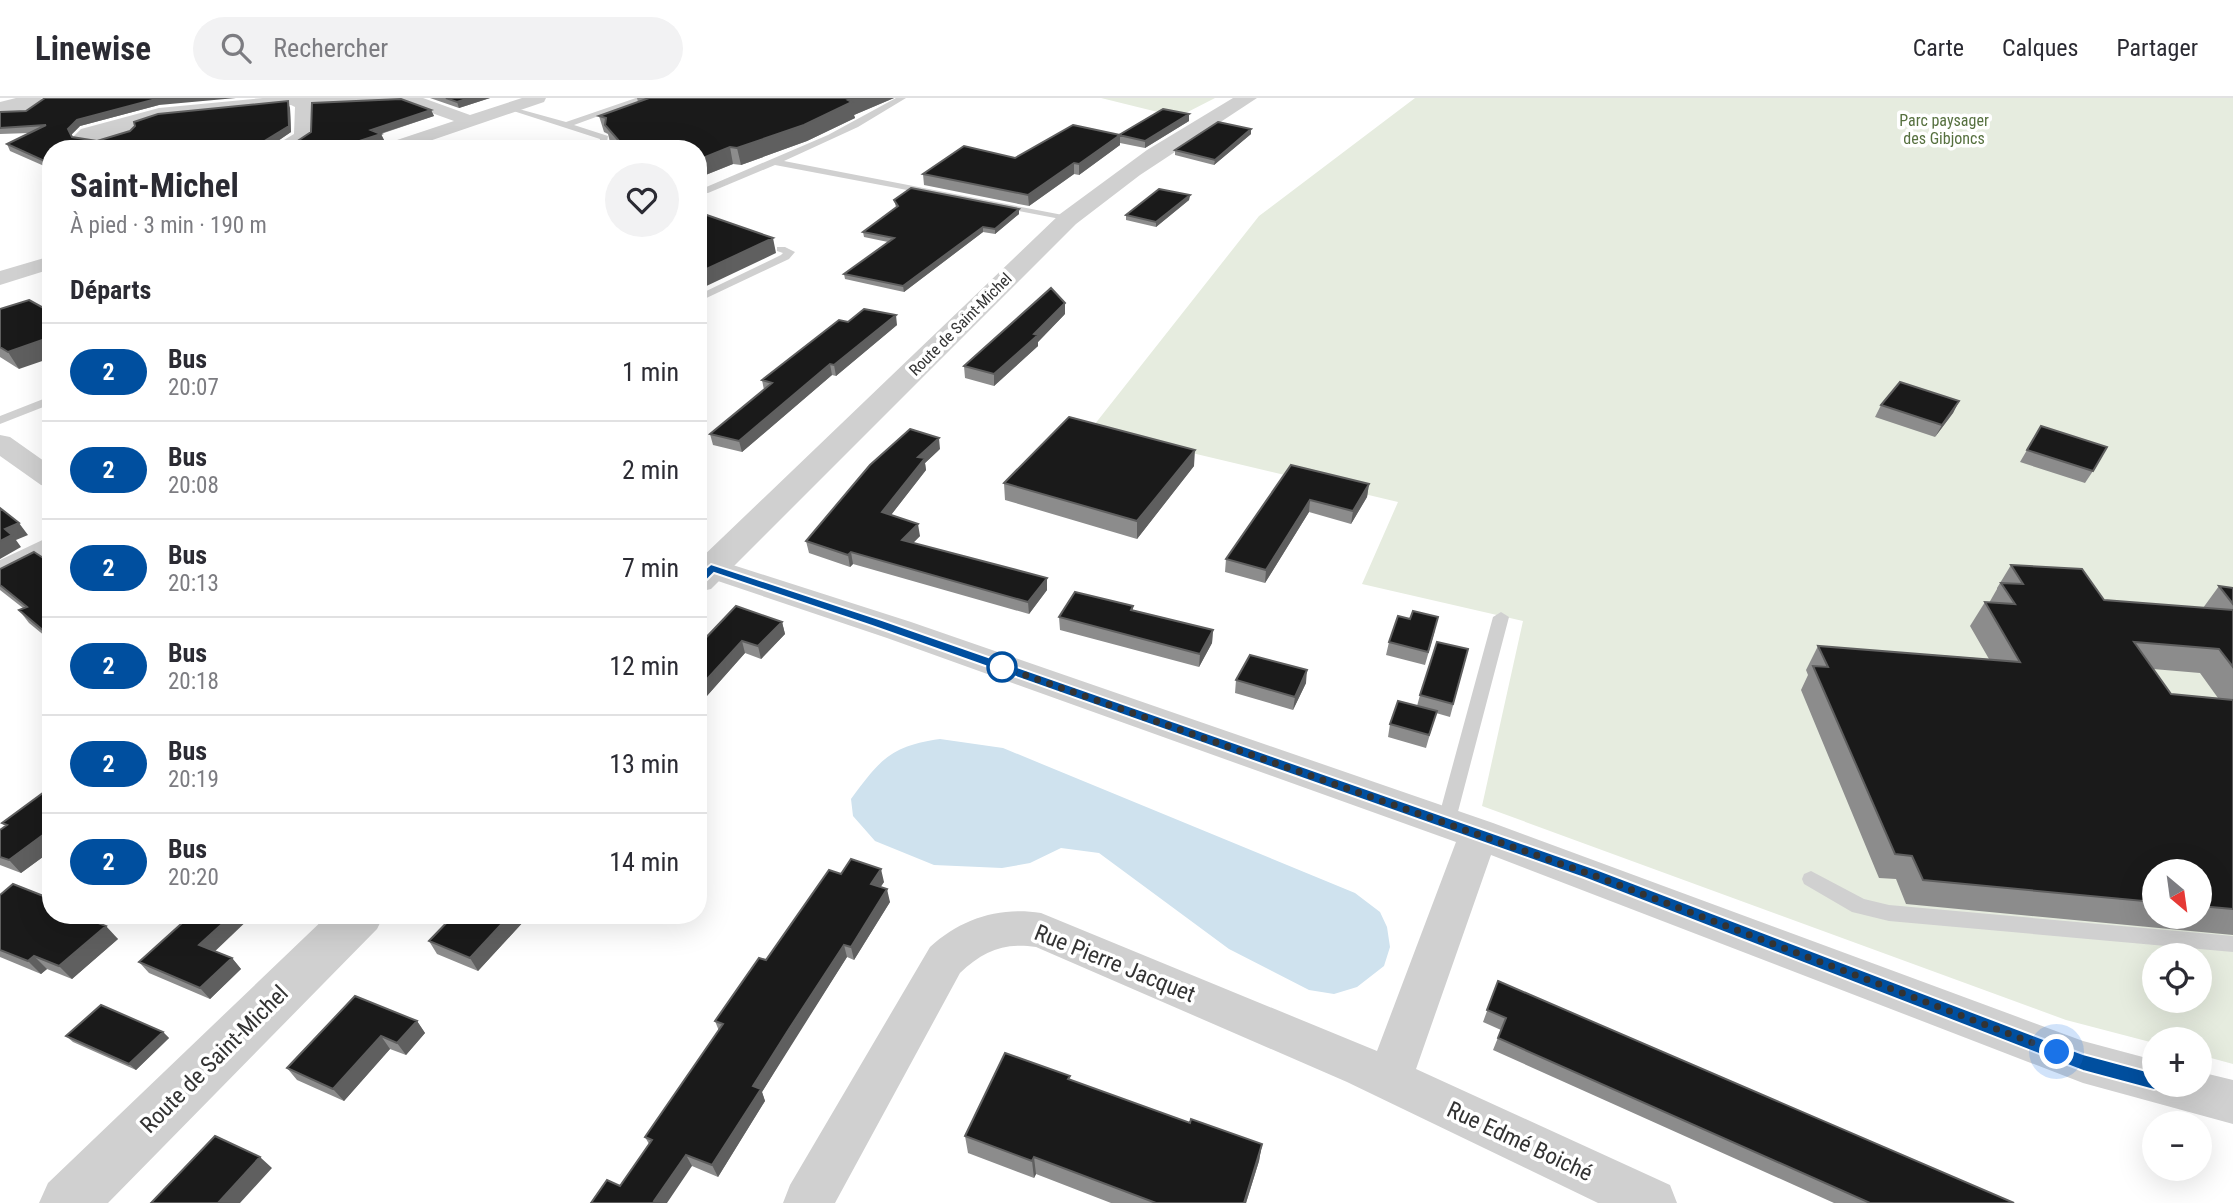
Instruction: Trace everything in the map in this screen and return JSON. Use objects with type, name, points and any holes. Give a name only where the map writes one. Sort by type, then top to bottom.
[{"type":"street","points":[[115,127],[159,113],[298,100],[405,98],[470,121]]},
{"type":"street","points":[[414,140],[538,98]]},
{"type":"street","name":"Route de Saint-Michel","points":[[707,573],[1068,219],[1136,167],[1247,98]]},
{"type":"street","points":[[0,109],[22,111],[41,103],[33,99]]},
{"type":"street","points":[[297,140],[303,137],[298,100]]},
{"type":"street","points":[[0,278],[42,265]]},
{"type":"street","points":[[0,443],[42,473]]},
{"type":"street","points":[[0,572],[42,550]]},
{"type":"street","points":[[707,576],[877,623],[1463,828],[2083,1062],[2142,1078]]},
{"type":"street","points":[[1389,1079],[1463,828]]},
{"type":"street","name":"Route de Saint-Michel","points":[[68,1203],[350,924]]},
{"type":"street","name":"Rue Pierre Jacquet","points":[[808,1203],[945,960],[978,936],[1002,928],[1016,926],[1041,930],[1389,1079]]},
{"type":"street","name":"Rue Edmé Boiché","points":[[1389,1079],[1652,1203]]},
{"type":"street","points":[[2212,1097],[2233,1102]]},
{"type":"lane","points":[[566,125],[645,98]]},
{"type":"lane","points":[[707,190],[865,122],[902,98]]},
{"type":"lane","points":[[508,108],[566,125],[604,140]]},
{"type":"lane","points":[[774,162],[1068,219]]},
{"type":"lane","points":[[707,295],[785,257],[790,252],[781,248]]},
{"type":"lane","points":[[0,421],[42,404]]},
{"type":"lane","points":[[1463,828],[1501,617]]},
{"type":"lane","points":[[1811,879],[1859,906],[1889,914],[2233,944]]},
{"type":"green space","points":[[1101,98],[1215,98],[1178,117]]},
{"type":"green space","name":"Parc paysager des Gibjoncs","points":[[1415,98],[2233,98],[2233,1064],[2212,1058],[2212,1027],[2142,1027],[2142,1040],[2066,1020],[1482,806],[1523,621],[1362,584],[1398,502],[1091,429],[1259,216]]},
{"type":"water","points":[[940,739],[1003,748],[1355,893],[1380,912],[1387,927],[1390,947],[1384,966],[1357,987],[1334,994],[1309,990],[1229,949],[1099,853],[1061,848],[1030,863],[1002,868],[934,865],[875,841],[853,816],[851,799],[870,774],[888,757],[909,746]]},
{"type":"building","points":[[45,98],[168,98],[77,120],[68,129],[72,137],[91,140],[42,140],[42,160],[7,144],[46,125],[0,128],[0,112],[26,111]]},
{"type":"building","points":[[446,98],[469,98],[457,102]]},
{"type":"building","points":[[649,98],[854,98],[848,100],[852,102],[804,125],[707,156],[707,140],[618,140],[605,125],[606,118],[599,116]]},
{"type":"building","points":[[401,99],[431,110],[371,130],[381,134],[363,140],[299,140],[311,132],[312,103]]},
{"type":"building","points":[[288,101],[289,126],[266,140],[100,140],[130,131],[135,126],[134,122],[158,114]]},
{"type":"building","points":[[1163,109],[1189,114],[1145,141],[1119,135]]},
{"type":"building","points":[[1218,122],[1251,129],[1215,160],[1175,150]]},
{"type":"building","points":[[1073,125],[1120,135],[1028,195],[923,174],[964,146],[1015,158]]},
{"type":"building","points":[[911,188],[1019,209],[995,229],[983,227],[903,286],[844,274],[894,238],[863,232],[898,206],[894,200]]},
{"type":"building","points":[[1159,189],[1190,195],[1156,222],[1126,215]]},
{"type":"building","points":[[707,215],[773,238],[707,269]]},
{"type":"building","points":[[1051,288],[1065,303],[1034,334],[1038,335],[994,374],[964,366]]},
{"type":"building","points":[[29,300],[42,307],[42,340],[8,352],[0,347],[0,309]]},
{"type":"building","points":[[864,309],[896,315],[834,365],[830,364],[739,441],[710,434],[772,383],[762,380],[839,320],[848,322]]},
{"type":"building","points":[[1900,382],[1959,401],[1942,425],[1881,405]]},
{"type":"building","points":[[1069,417],[1195,450],[1137,521],[1004,483]]},
{"type":"building","points":[[2041,426],[2107,447],[2093,471],[2027,450]]},
{"type":"building","points":[[910,429],[939,438],[918,457],[925,458],[882,512],[918,524],[902,540],[1047,578],[1028,602],[851,552],[848,555],[806,541],[870,465]]},
{"type":"building","points":[[1291,465],[1369,484],[1353,511],[1310,500],[1266,570],[1226,559]]},
{"type":"building","points":[[0,508],[19,523],[5,529],[12,535],[0,541]]},
{"type":"building","points":[[34,552],[42,557],[42,629],[19,610],[27,607],[0,585],[0,569]]},
{"type":"building","points":[[2011,565],[2082,569],[2104,600],[2233,610],[2233,667],[2219,649],[2134,642],[2171,694],[2233,700],[2233,909],[2212,907],[2212,859],[2142,859],[2142,901],[1923,880],[1912,856],[1895,854],[1813,666],[1828,667],[1818,646],[2020,662],[1985,602],[2015,604],[2001,583],[2023,584]]},
{"type":"building","points":[[2219,586],[2233,588],[2233,604]]},
{"type":"building","points":[[1075,592],[1133,606],[1131,610],[1213,630],[1200,654],[1059,617]]},
{"type":"building","points":[[736,606],[782,622],[758,646],[742,641],[707,679],[707,637]]},
{"type":"building","points":[[1413,611],[1438,617],[1428,652],[1389,642],[1398,616],[1410,619]]},
{"type":"building","points":[[1437,642],[1468,649],[1453,704],[1420,695]]},
{"type":"building","points":[[1250,655],[1307,670],[1295,697],[1236,680]]},
{"type":"building","points":[[1398,701],[1437,711],[1429,735],[1390,724]]},
{"type":"building","points":[[42,794],[42,836],[9,860],[0,857],[0,830],[7,825],[2,823]]},
{"type":"building","points":[[851,859],[881,869],[871,884],[887,889],[851,947],[844,945],[789,1029],[753,1086],[761,1089],[712,1165],[686,1155],[654,1201],[659,1203],[591,1203],[607,1180],[620,1186],[652,1140],[645,1137],[723,1024],[715,1021],[759,958],[766,960],[829,870],[841,874]]},
{"type":"building","points":[[13,884],[42,895],[42,924],[106,926],[59,966],[34,956],[28,961],[0,950],[0,895]]},
{"type":"building","points":[[181,924],[222,924],[199,945],[232,958],[200,988],[139,962]]},
{"type":"building","points":[[445,924],[502,924],[470,958],[429,941]]},
{"type":"building","points":[[1498,981],[2014,1203],[1870,1203],[1498,1038],[1506,1018],[1487,1010]]},
{"type":"building","points":[[355,996],[417,1021],[397,1043],[381,1036],[333,1089],[287,1068]]},
{"type":"building","points":[[101,1005],[163,1032],[129,1064],[66,1036]]},
{"type":"building","points":[[1005,1053],[1190,1123],[1191,1119],[1262,1144],[1244,1203],[1156,1203],[1034,1157],[1032,1161],[965,1136]]},
{"type":"building","points":[[215,1136],[260,1157],[218,1203],[151,1203]]},
{"type":"bus line","name":"2","points":[[707,572],[711,568],[877,623],[1382,800],[1590,874],[2083,1062],[2142,1078]]},
{"type":"route","points":[[1002,667],[1590,874],[2057,1052]]}]
